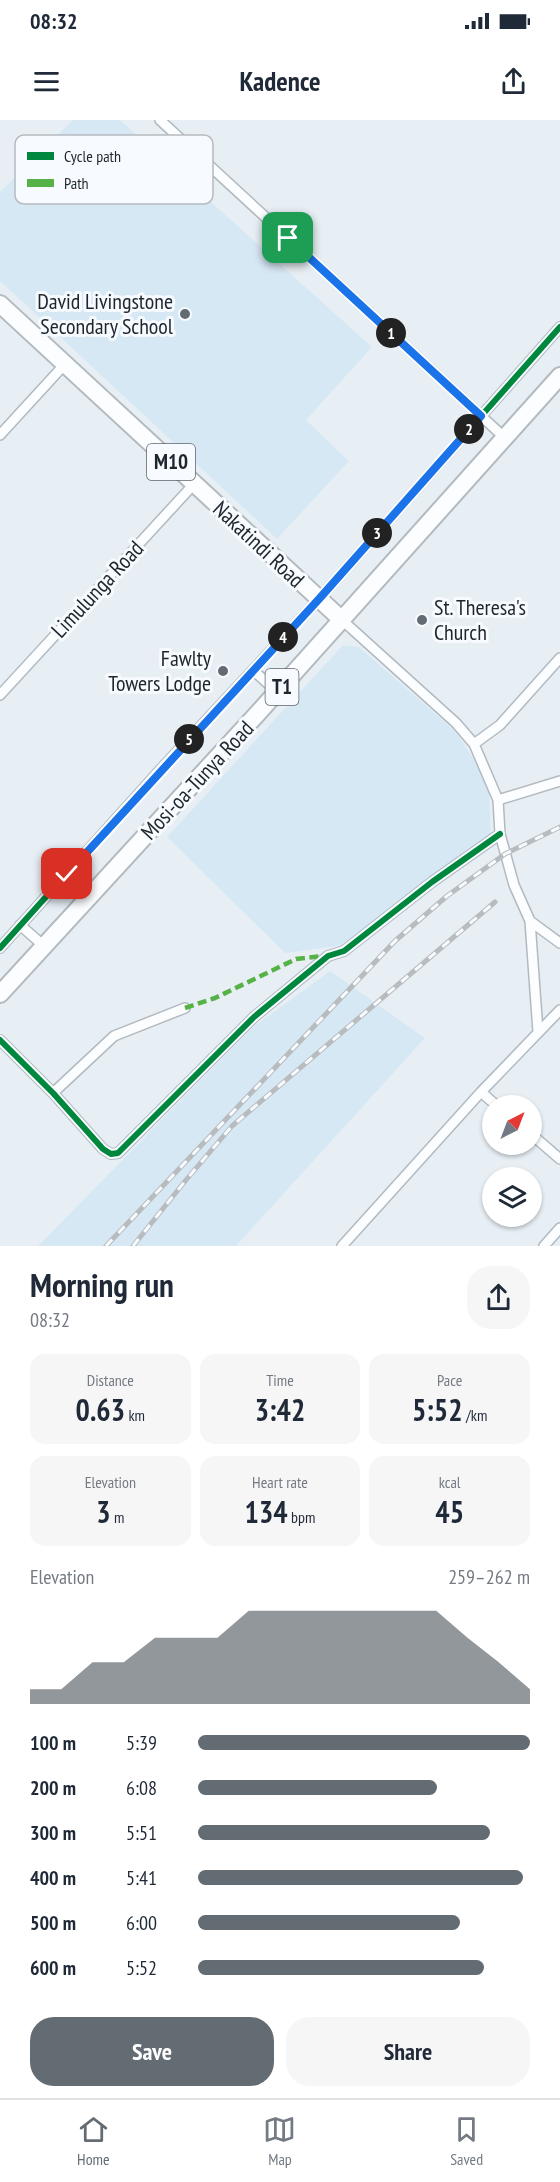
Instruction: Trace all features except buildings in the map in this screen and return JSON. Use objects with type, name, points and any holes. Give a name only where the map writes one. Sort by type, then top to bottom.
[{"type":"highway","name":"Nakatindi Road","points":[[0,304],[342,620]]},
{"type":"highway","name":"Mosi-oa-Tunya Road","points":[[0,994],[277,692],[560,376]]},
{"type":"street","points":[[160,120],[176,135]]},
{"type":"street","points":[[213,169],[505,438]]},
{"type":"street","points":[[0,948],[319,599],[560,327]]},
{"type":"street","points":[[0,435],[64,364]]},
{"type":"street","name":"Limulunga Road","points":[[0,695],[194,484]]},
{"type":"street","name":"Nakatindi Road","points":[[342,620],[456,723],[474,744],[498,800],[500,834],[514,885],[530,921]]},
{"type":"street","points":[[474,744],[500,725],[560,658]]},
{"type":"street","points":[[253,670],[277,692]]},
{"type":"street","points":[[498,800],[560,781]]},
{"type":"street","points":[[0,1040],[53,1093],[103,1149],[111,1154],[118,1154],[254,1017],[328,956],[344,951],[432,882],[500,834]]},
{"type":"street","points":[[67,874],[91,895]]},
{"type":"street","points":[[530,921],[560,943]]},
{"type":"street","points":[[530,921],[538,1032]]},
{"type":"street","points":[[20,925],[44,946]]},
{"type":"street","points":[[53,1093],[114,1036],[185,1008]]},
{"type":"street","points":[[342,1246],[481,1092],[560,1010]]},
{"type":"street","points":[[481,1092],[484,1095]]},
{"type":"street","points":[[542,1143],[560,1159]]},
{"type":"street","points":[[544,1246],[560,1228]]},
{"type":"shaded area","name":"David Livingstone Secondary School","points":[[73,120],[120,120],[137,135],[58,135]]},
{"type":"shaded area","name":"David Livingstone Secondary School","points":[[15,177],[15,204],[213,204],[372,347],[306,420],[349,461],[277,539],[0,281],[0,192]]},
{"type":"shaded area","points":[[343,645],[359,647],[455,731],[477,764],[489,792],[491,834],[344,945],[285,953],[167,837]]},
{"type":"shaded area","points":[[330,971],[425,1038],[236,1246],[38,1246],[252,1028]]},
{"type":"railway","points":[[106,1246],[395,941],[447,896],[505,854],[560,827]]},
{"type":"railway","points":[[133,1246],[232,1126],[495,902]]},
{"type":"marked path","points":[[185,1008],[215,998],[296,959],[324,956]]},
{"type":"cycle path","points":[[0,948],[160,770],[319,599],[560,327]]},
{"type":"cycle path","points":[[0,1040],[53,1093],[103,1149],[111,1154],[118,1153],[254,1017],[328,956],[344,951],[432,882],[500,834]]},
{"type":"place","name":"David Livingstone Secondary School","points":[[185,314]]},
{"type":"place","name":"St. Theresa's Church","points":[[422,620]]},
{"type":"place","name":"Fawlty Towers Lodge","points":[[223,671]]},
{"type":"route","points":[[67,874],[319,599],[481,416],[288,238]]}]
